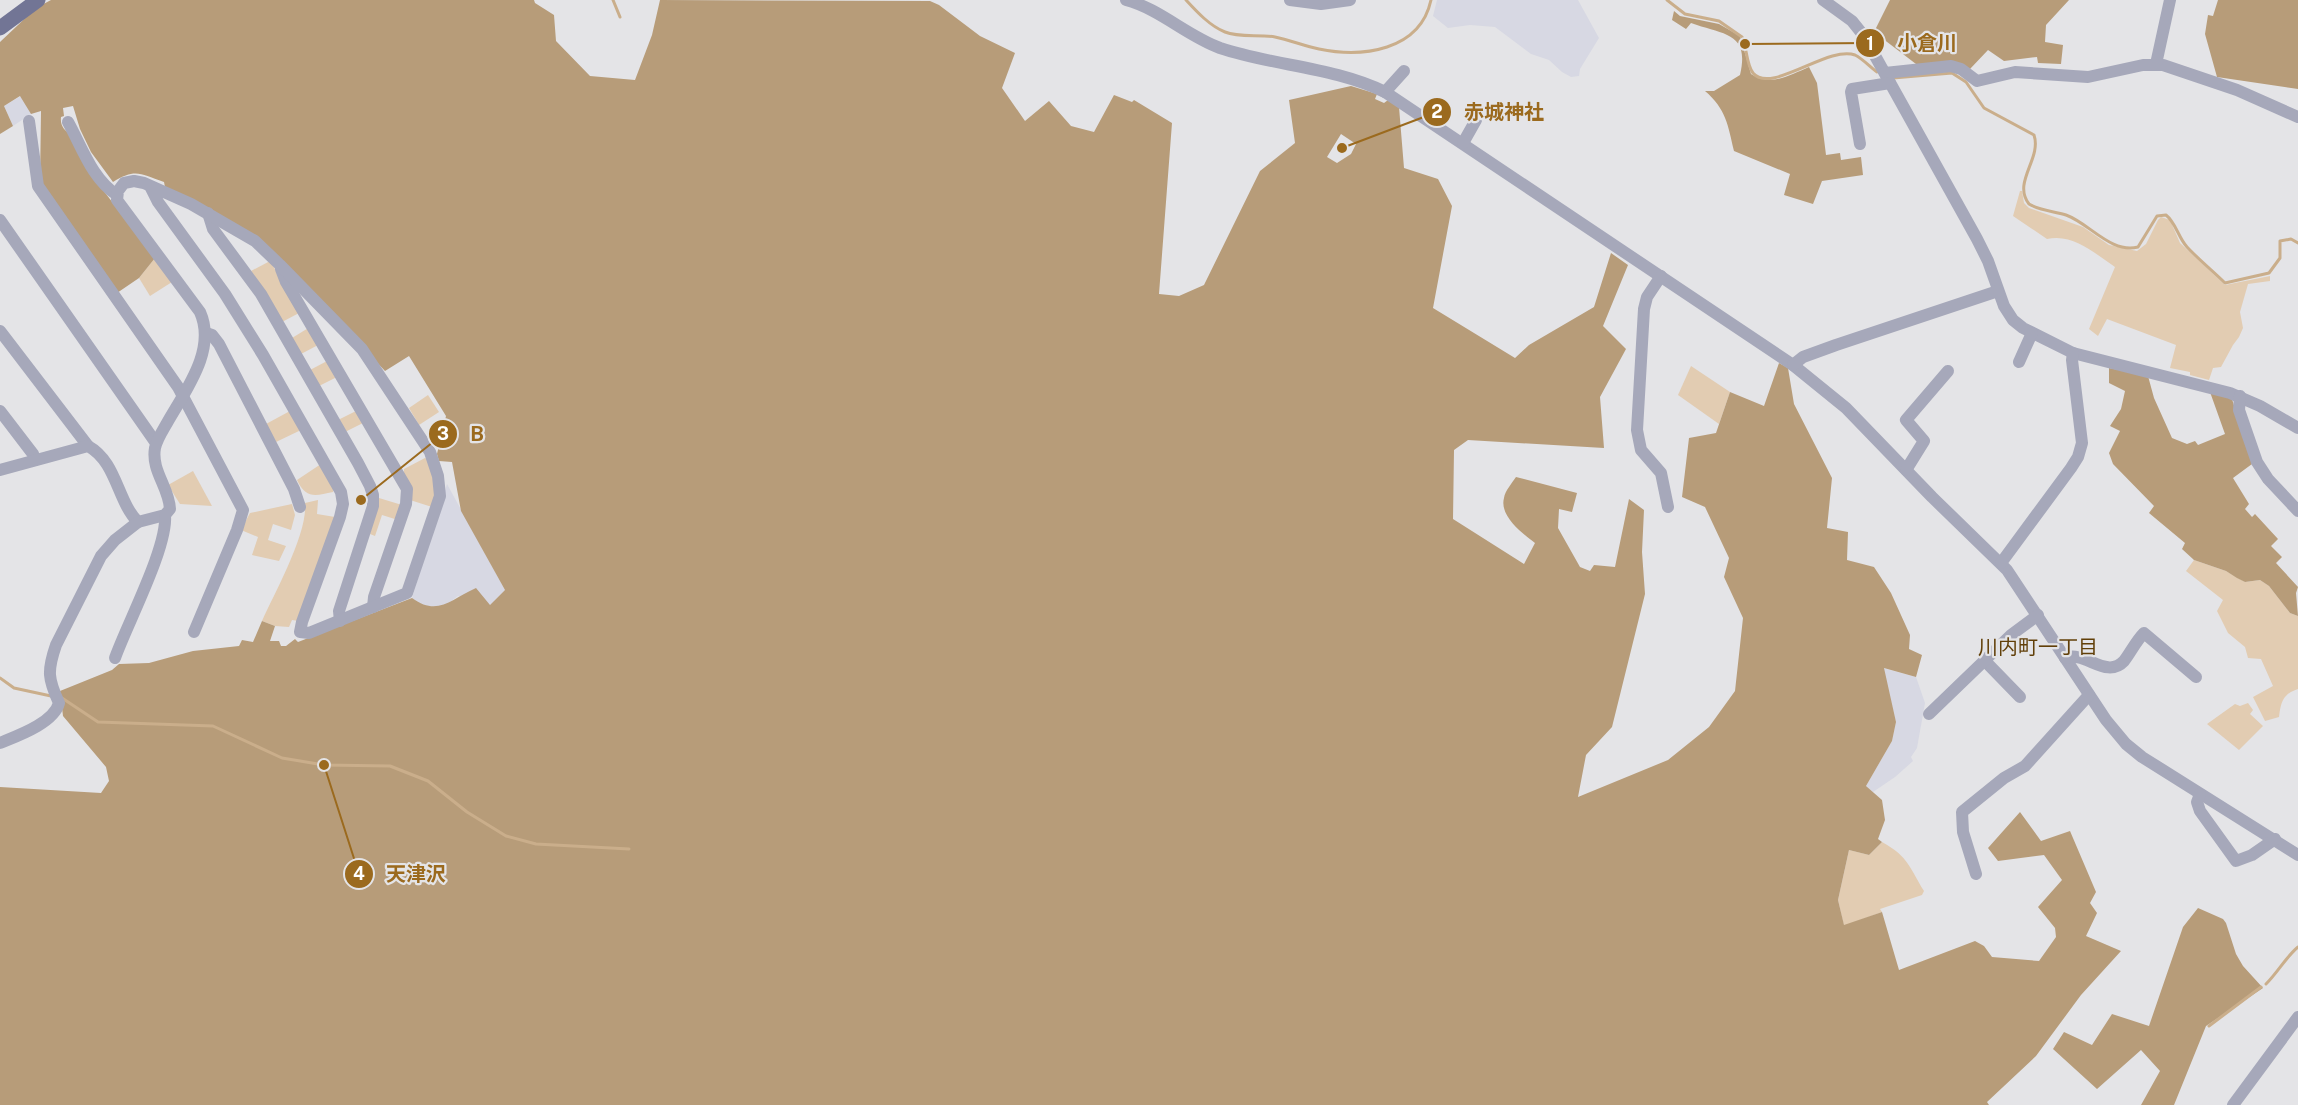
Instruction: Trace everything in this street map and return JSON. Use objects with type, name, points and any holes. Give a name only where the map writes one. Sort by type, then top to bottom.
[{"type":"main road","points":[[0,28],[38,0]]},
{"type":"street","points":[[1126,0],[1147,8],[1194,37],[1223,49],[1353,80],[1385,92],[1793,364],[1837,398],[1906,470],[2001,563],[2038,615],[2106,720],[2133,751],[2298,855]]},
{"type":"street","points":[[1290,0],[1321,2],[1350,0]]},
{"type":"street","points":[[1823,0],[1858,27],[1983,251],[1998,291],[2013,320],[2032,333],[2073,353],[2202,384],[2240,396],[2298,428]]},
{"type":"street","points":[[2156,64],[2170,0]]},
{"type":"street","points":[[1860,144],[1852,89],[1887,78],[1951,66],[1961,69],[1977,81],[2008,73],[2028,72],[2078,77],[2097,76],[2156,64],[2237,90],[2298,117]]},
{"type":"street","points":[[1385,92],[1404,71]]},
{"type":"street","points":[[1463,143],[1476,120]]},
{"type":"street","points":[[29,121],[38,186],[182,396],[243,510],[242,518],[194,632]]},
{"type":"street","points":[[0,743],[43,722],[55,712],[59,703],[49,677],[51,659],[100,556],[115,540],[138,522],[165,515],[170,509],[170,500],[156,468],[154,455],[156,443],[200,360],[206,333],[200,312],[123,208],[117,195],[108,188],[82,153],[68,122]]},
{"type":"street","points":[[117,195],[120,188],[129,181],[135,181],[150,186],[208,213],[255,241],[362,349],[425,444],[436,466],[440,496],[406,592],[309,633],[299,631],[340,517],[343,504],[340,492],[263,355],[225,294],[158,202],[150,186]]},
{"type":"street","points":[[208,213],[213,229],[261,294],[358,463],[373,495],[373,506],[339,611],[340,621]]},
{"type":"street","points":[[0,220],[156,443]]},
{"type":"street","points":[[280,265],[286,282],[407,489],[406,504],[374,595],[373,607]]},
{"type":"street","points":[[1661,276],[1647,297],[1644,309],[1637,430],[1641,450],[1661,473],[1668,507]]},
{"type":"street","points":[[1793,364],[1803,357],[1844,342],[1998,291]]},
{"type":"street","points":[[0,331],[88,446],[112,472],[131,515],[138,522]]},
{"type":"street","points":[[206,333],[212,335],[219,344],[294,489],[300,507]]},
{"type":"street","points":[[2019,362],[2032,333]]},
{"type":"street","points":[[2001,563],[2072,468],[2080,453],[2081,437],[2073,353]]},
{"type":"street","points":[[1906,470],[1924,441],[1906,420],[1948,371]]},
{"type":"street","points":[[2240,396],[2239,410],[2257,462],[2268,479],[2298,511]]},
{"type":"street","points":[[0,411],[33,454],[35,460]]},
{"type":"street","points":[[0,470],[88,446]]},
{"type":"street","points":[[115,658],[165,529],[165,515]]},
{"type":"street","points":[[1929,714],[2011,635],[2038,615]]},
{"type":"street","points":[[2065,658],[2080,656],[2101,667],[2118,664],[2124,660],[2144,633],[2196,677]]},
{"type":"street","points":[[1984,660],[2020,698]]},
{"type":"street","points":[[1976,874],[1964,832],[1962,812],[2004,778],[2025,766],[2089,695]]},
{"type":"street","points":[[2200,794],[2197,802],[2200,812],[2236,861],[2252,855],[2275,839]]},
{"type":"street","points":[[2233,1105],[2298,1017]]},
{"type":"shaded area","points":[[51,0],[534,0],[554,15],[556,41],[590,76],[635,80],[652,35],[660,0],[930,1],[939,5],[980,36],[1015,53],[1002,88],[1025,121],[1049,101],[1071,126],[1094,132],[1114,95],[1132,102],[1134,100],[1172,123],[1159,294],[1179,296],[1204,285],[1260,171],[1295,143],[1289,100],[1351,86],[1377,94],[1375,99],[1384,103],[1388,100],[1399,107],[1404,168],[1438,179],[1452,206],[1433,308],[1515,358],[1529,345],[1594,307],[1611,253],[1628,265],[1603,326],[1626,349],[1600,397],[1604,448],[1468,440],[1454,450],[1453,519],[1524,564],[1535,543],[1513,524],[1503,505],[1506,493],[1516,477],[1577,493],[1572,512],[1559,509],[1558,528],[1580,567],[1590,571],[1594,565],[1615,567],[1629,499],[1644,510],[1642,552],[1645,594],[1612,727],[1586,755],[1578,797],[1668,760],[1709,727],[1735,691],[1743,618],[1724,577],[1729,558],[1705,507],[1682,497],[1689,438],[1716,433],[1730,392],[1764,406],[1779,363],[1788,368],[1794,404],[1832,478],[1827,528],[1848,532],[1847,560],[1874,567],[1891,593],[1910,635],[1909,649],[1922,655],[1916,677],[1884,668],[1896,722],[1892,741],[1866,786],[1882,800],[1885,820],[1878,839],[1882,842],[1869,855],[1849,850],[1838,900],[1844,925],[1882,912],[1899,970],[1975,941],[1984,946],[1992,957],[2039,961],[2056,937],[2055,928],[2038,907],[2062,880],[2044,855],[1998,861],[1988,848],[2020,812],[2041,841],[2070,831],[2096,892],[2090,903],[2097,913],[2086,936],[2121,951],[2081,995],[2036,1056],[1987,1102],[1989,1105],[0,1105],[0,787],[101,793],[109,781],[106,767],[63,716],[60,691],[112,670],[119,664],[149,663],[193,651],[239,646],[242,640],[253,642],[262,621],[275,626],[270,641],[279,641],[281,646],[286,646],[295,639],[298,642],[412,598],[429,606],[437,606],[476,588],[490,605],[505,590],[461,511],[452,462],[439,461],[437,454],[446,416],[409,356],[385,371],[259,238],[165,187],[164,182],[133,174],[113,182],[91,152],[80,129],[73,106],[63,108],[64,116],[61,117],[61,123],[63,128],[71,135],[103,190],[155,258],[139,278],[117,293],[40,183],[41,111],[31,114],[20,96],[4,106],[13,126],[0,134],[0,42],[36,8]],"holes":[[[1341,134],[1356,144],[1351,154],[1337,163],[1327,157]]]},
{"type":"shaded area","points":[[1437,0],[1578,0],[1599,38],[1580,69],[1579,76],[1571,77],[1549,60],[1531,54],[1495,27],[1470,25],[1448,28],[1433,16]]},
{"type":"shaded area","points":[[1890,0],[2069,0],[2046,25],[2045,42],[2063,45],[2061,64],[2038,63],[2037,57],[2004,61],[1988,50],[1970,69],[1916,64],[1874,32]]},
{"type":"shaded area","points":[[2218,0],[2298,0],[2298,89],[2217,77],[2205,34],[2208,15],[2213,16]]},
{"type":"shaded area","points":[[1674,11],[1680,16],[1719,24],[1740,36],[1751,74],[1758,78],[1773,80],[1809,67],[1817,83],[1826,155],[1840,153],[1841,160],[1861,157],[1863,175],[1822,181],[1813,204],[1784,195],[1790,174],[1734,151],[1722,111],[1705,91],[1714,91],[1740,75],[1742,61],[1738,43],[1724,33],[1691,23],[1686,29],[1672,20]]},
{"type":"shaded area","points":[[21,96],[31,114],[13,126],[4,106]]},
{"type":"shaded area","points":[[2020,191],[2022,191],[2024,203],[2029,208],[2083,227],[2109,245],[2137,251],[2146,244],[2161,217],[2170,220],[2180,243],[2225,285],[2270,276],[2270,281],[2248,284],[2240,312],[2243,328],[2221,367],[2213,368],[2209,380],[2190,375],[2190,372],[2170,368],[2176,345],[2107,319],[2098,336],[2089,329],[2115,267],[2091,250],[2074,242],[2057,238],[2047,239],[2013,216]]},
{"type":"shaded area","points":[[155,258],[172,282],[150,296],[139,278]]},
{"type":"shaded area","points":[[270,261],[301,312],[282,322],[251,271]]},
{"type":"shaded area","points":[[310,327],[320,344],[301,354],[292,338]]},
{"type":"shaded area","points":[[329,360],[339,376],[319,386],[310,370]]},
{"type":"shaded area","points":[[1691,366],[1730,392],[1719,424],[1678,395]]},
{"type":"shaded area","points":[[2109,368],[2148,376],[2154,398],[2172,438],[2187,444],[2195,441],[2198,445],[2225,434],[2210,392],[2232,399],[2252,464],[2233,478],[2249,504],[2245,509],[2252,517],[2255,514],[2278,539],[2271,546],[2282,557],[2276,563],[2298,587],[2296,593],[2298,616],[2290,613],[2269,586],[2260,580],[2245,582],[2226,571],[2194,560],[2182,549],[2185,543],[2149,513],[2154,506],[2113,464],[2109,453],[2120,431],[2110,426],[2121,409],[2125,391],[2109,383]]},
{"type":"shaded area","points":[[428,395],[439,412],[419,425],[409,408]]},
{"type":"shaded area","points":[[358,410],[365,422],[345,432],[338,420]]},
{"type":"shaded area","points":[[290,411],[301,430],[276,442],[266,424]]},
{"type":"shaded area","points":[[425,458],[430,461],[437,492],[432,507],[410,500],[404,475],[404,469]]},
{"type":"shaded area","points":[[321,464],[334,488],[333,492],[312,495],[300,486],[297,480]]},
{"type":"shaded area","points":[[193,471],[212,506],[180,504],[168,485]]},
{"type":"shaded area","points":[[447,484],[505,590],[490,605],[458,596],[446,605],[433,607],[423,606],[412,598]]},
{"type":"shaded area","points":[[379,498],[402,505],[398,520],[382,515],[375,536],[370,534]]},
{"type":"shaded area","points":[[318,500],[317,514],[335,517],[299,621],[292,620],[289,627],[275,626],[262,621],[296,546],[305,515],[305,503]]},
{"type":"shaded area","points":[[292,504],[295,515],[291,530],[273,524],[268,540],[286,546],[279,561],[252,555],[258,537],[241,530],[250,513]]},
{"type":"shaded area","points":[[2194,560],[2226,571],[2245,582],[2260,580],[2269,586],[2290,613],[2298,616],[2298,689],[2289,693],[2284,699],[2279,717],[2265,721],[2253,697],[2273,686],[2261,659],[2248,658],[2245,647],[2228,633],[2217,611],[2223,600],[2186,571]]},
{"type":"shaded area","points":[[1883,668],[1916,677],[1925,703],[1917,748],[1911,757],[1913,761],[1873,792],[1866,786],[1892,741],[1896,722]]},
{"type":"shaded area","points":[[2248,703],[2253,710],[2250,714],[2263,726],[2239,750],[2207,724],[2235,704],[2240,706]]},
{"type":"shaded area","points":[[1882,842],[1903,858],[1924,891],[1922,895],[1880,909],[1882,912],[1844,926],[1838,900],[1849,850],[1869,855]]},
{"type":"shaded area","points":[[2198,908],[2223,919],[2236,954],[2243,966],[2263,988],[2206,1026],[2174,1105],[2141,1105],[2160,1071],[2141,1050],[2097,1089],[2053,1049],[2064,1032],[2092,1045],[2112,1014],[2149,1026],[2183,927]]},
{"type":"waterway","points":[[613,0],[620,17]]},
{"type":"waterway","points":[[1186,0],[1209,22],[1231,34],[1275,37],[1336,52],[1370,51],[1402,40],[1415,30],[1425,17],[1431,0]]},
{"type":"waterway","points":[[1667,0],[1685,14],[1719,21],[1742,37],[1751,69],[1761,78],[1773,78],[1844,54],[1855,55],[1877,72]]},
{"type":"waterway","points":[[1893,78],[1952,73],[1966,82],[1984,108],[2034,135],[2034,153],[2024,187],[2029,204],[2075,219],[2109,242],[2128,248],[2138,247],[2157,216],[2166,215],[2187,247],[2225,283],[2269,273],[2280,258],[2280,241],[2291,239],[2298,243]]},
{"type":"waterway","points":[[0,678],[14,688],[51,696]]},
{"type":"waterway","points":[[62,698],[98,722],[213,726],[282,758],[324,765],[390,766],[428,781],[467,812],[506,836],[536,844],[629,849]]},
{"type":"waterway","points":[[2266,984],[2298,947]]},
{"type":"waterway","points":[[2209,1026],[2261,987]]},
{"type":"place","name":"小倉川","points":[[1745,44]]},
{"type":"place","name":"赤城神社","points":[[1342,148]]},
{"type":"place","name":"B","points":[[361,500]]},
{"type":"place","name":"天津沢","points":[[324,765]]},
{"type":"district","name":"川内町一丁目","points":[[2038,647]]}]
